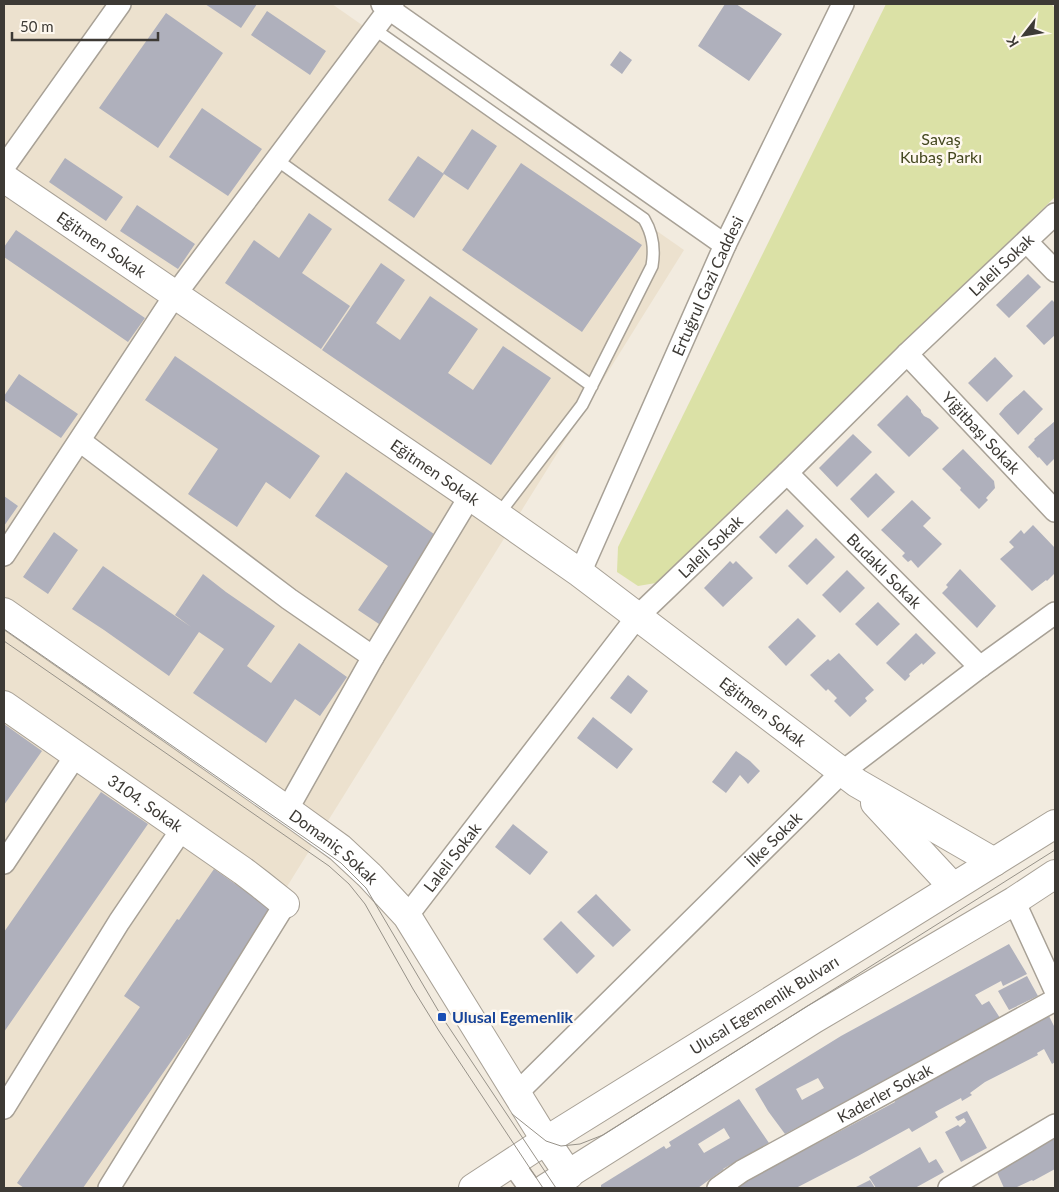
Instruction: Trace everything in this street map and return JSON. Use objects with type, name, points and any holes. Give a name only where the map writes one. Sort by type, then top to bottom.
[{"type":"street","points":[[4,167],[120,4]]},
{"type":"street","name":"Ertuğrul Gazi Caddesi","points":[[580,573],[725,245],[843,4]]},
{"type":"street","points":[[4,555],[175,295],[374,29],[388,5],[725,245]]},
{"type":"street","name":"Eğitmen Sokak","points":[[4,178],[580,573],[850,777],[994,862]]},
{"type":"street","name":"Laleli Sokak","points":[[407,916],[637,617],[787,473],[907,354],[1055,214]]},
{"type":"street","points":[[1026,242],[1055,270]]},
{"type":"street","name":"Yiğitbaşı Sokak","points":[[907,354],[1055,511]]},
{"type":"street","points":[[80,441],[289,599],[373,657]]},
{"type":"street","name":"Budaklı Sokak","points":[[787,473],[980,667]]},
{"type":"street","points":[[287,810],[373,657],[470,496]]},
{"type":"street","name":"Domaniç Sokak","points":[[4,612],[340,848],[370,876],[407,916],[546,1141],[564,1184]]},
{"type":"street","name":"İlke Sokak","points":[[517,1093],[850,777],[980,667],[1055,613]]},
{"type":"street","name":"3104. Sokak","points":[[4,705],[260,884],[285,904]]},
{"type":"street","points":[[4,863],[76,755]]},
{"type":"street","name":"Eğitmen Sokak","points":[[850,777],[953,887]]},
{"type":"street","name":"Ulusal Egemenlik Bulvarı","points":[[473,1188],[1055,824]]},
{"type":"street","points":[[4,1108],[119,922],[182,829]]},
{"type":"street","points":[[564,1184],[814,1019],[1014,902],[1055,874]]},
{"type":"street","points":[[1014,902],[1055,990]]},
{"type":"street","points":[[109,1188],[285,904]]},
{"type":"street","name":"Kaderler Sokak","points":[[718,1188],[742,1171],[1055,1000]]},
{"type":"street","points":[[949,1188],[1055,1125]]},
{"type":"street","points":[[512,1163],[530,1188]]},
{"type":"lane","points":[[374,29],[644,219],[654,245],[652,266],[582,405],[498,516]]},
{"type":"lane","points":[[276,160],[592,386]]},
{"type":"shaded area","points":[[4,4],[332,4],[684,250],[99,1188],[4,1188]]},
{"type":"green space","name":"Savaş Kubaş Parkı","points":[[886,4],[1051,4],[1055,8],[1055,197],[656,583],[638,586],[617,572],[618,547]]},
{"type":"building","points":[[205,4],[257,4],[241,28]]},
{"type":"building","points":[[725,4],[736,4],[782,34],[749,81],[698,46]]},
{"type":"building","points":[[267,11],[326,51],[310,75],[251,35]]},
{"type":"building","points":[[166,13],[223,53],[158,148],[99,108]]},
{"type":"building","points":[[620,51],[632,60],[622,74],[610,65]]},
{"type":"building","points":[[202,108],[262,149],[228,196],[169,157]]},
{"type":"building","points":[[472,129],[497,146],[468,190],[443,173]]},
{"type":"building","points":[[418,156],[444,174],[414,218],[388,200]]},
{"type":"building","points":[[65,158],[123,197],[106,221],[49,182]]},
{"type":"building","points":[[521,163],[642,245],[582,332],[462,250]]},
{"type":"building","points":[[137,205],[195,244],[178,269],[120,231]]},
{"type":"building","points":[[309,213],[332,229],[302,273],[350,306],[321,349],[225,283],[254,240],[279,258]]},
{"type":"building","points":[[16,230],[145,318],[128,342],[4,257],[4,247]]},
{"type":"building","points":[[381,263],[405,280],[376,323],[400,340],[430,296],[478,329],[448,373],[473,390],[503,346],[551,378],[491,465],[322,350]]},
{"type":"building","points":[[1028,274],[1041,287],[1009,318],[996,305]]},
{"type":"building","points":[[1052,300],[1055,303],[1055,335],[1044,345],[1026,326]]},
{"type":"building","points":[[175,356],[320,456],[290,499],[266,482],[237,527],[188,494],[218,449],[145,400]]},
{"type":"building","points":[[995,357],[1013,376],[987,402],[968,383]]},
{"type":"building","points":[[19,374],[78,414],[61,438],[4,400],[4,396]]},
{"type":"building","points":[[1024,390],[1043,409],[1018,435],[999,414]]},
{"type":"building","points":[[907,395],[924,416],[939,428],[909,457],[877,425]]},
{"type":"building","points":[[1055,421],[1055,458],[1047,466],[1028,447],[1034,439]]},
{"type":"building","points":[[853,434],[872,452],[837,487],[819,468]]},
{"type":"building","points":[[963,449],[994,481],[995,488],[986,498],[988,500],[979,509],[942,469]]},
{"type":"building","points":[[346,472],[441,539],[382,626],[358,610],[388,566],[315,516]]},
{"type":"building","points":[[876,473],[895,492],[868,518],[850,499]]},
{"type":"building","points":[[4,496],[18,506],[4,526]]},
{"type":"building","points":[[912,500],[931,518],[923,526],[942,544],[918,568],[911,560],[908,562],[902,556],[905,553],[881,530]]},
{"type":"building","points":[[787,509],[804,526],[776,554],[759,537]]},
{"type":"building","points":[[1033,525],[1055,548],[1055,573],[1032,591],[1000,559],[1014,547],[1009,542],[1021,530],[1024,534]]},
{"type":"building","points":[[54,532],[78,550],[48,594],[23,577]]},
{"type":"building","points":[[816,538],[835,557],[807,585],[788,566]]},
{"type":"building","points":[[730,561],[733,564],[736,561],[753,578],[723,607],[704,588]]},
{"type":"building","points":[[103,566],[191,627],[175,615],[203,574],[275,626],[247,666],[271,683],[299,643],[347,677],[320,716],[295,699],[266,743],[193,693],[224,649],[199,632],[169,676],[72,609]]},
{"type":"building","points":[[960,569],[996,606],[977,628],[942,593],[948,587],[946,585]]},
{"type":"building","points":[[847,570],[865,588],[840,613],[822,595]]},
{"type":"building","points":[[878,602],[900,624],[877,646],[855,624]]},
{"type":"building","points":[[798,618],[816,636],[786,666],[768,647]]},
{"type":"building","points":[[916,633],[936,653],[909,674],[910,676],[905,681],[886,663]]},
{"type":"building","points":[[839,653],[874,690],[865,698],[867,701],[850,717],[834,701],[837,698],[828,689],[826,691],[810,675],[828,659],[830,661]]},
{"type":"building","points":[[628,675],[648,691],[631,714],[610,698]]},
{"type":"building","points":[[593,717],[633,749],[617,769],[577,738]]},
{"type":"building","points":[[4,724],[42,751],[4,805]]},
{"type":"building","points":[[736,751],[760,771],[748,784],[740,775],[726,793],[712,782]]},
{"type":"building","points":[[101,792],[148,824],[4,1032],[4,932]]},
{"type":"building","points":[[513,824],[548,852],[530,875],[495,847]]},
{"type":"building","points":[[214,869],[275,912],[83,1188],[24,1188],[17,1183],[140,1007],[124,996]]},
{"type":"building","points":[[596,894],[631,930],[613,947],[577,912]]},
{"type":"building","points":[[561,921],[595,956],[577,974],[543,939]]},
{"type":"building","points":[[1009,944],[1027,974],[1003,986],[1001,981],[975,995],[982,1005],[989,1001],[1000,1018],[872,1089],[785,1134],[755,1089],[841,1036]],"holes":[[[818,1078],[824,1088],[802,1100],[796,1089]]]},
{"type":"building","points":[[1027,976],[1038,996],[1009,1010],[998,991]]},
{"type":"building","points":[[1049,1016],[1055,1028],[1055,1062],[1052,1064],[1044,1049],[1037,1053],[1038,1055],[985,1082],[970,1093],[972,1095],[962,1101],[961,1098],[935,1112],[938,1117],[912,1132],[909,1128],[796,1188],[737,1188],[748,1180],[895,1102],[971,1056]]},
{"type":"building","points":[[739,1099],[769,1143],[723,1169],[698,1188],[601,1188],[601,1185],[664,1146],[666,1149],[671,1146],[669,1142]],"holes":[[[724,1128],[730,1138],[704,1153],[698,1144]]]},
{"type":"building","points":[[967,1111],[987,1148],[961,1162],[945,1132],[958,1125],[960,1127],[966,1122],[964,1118],[958,1121],[955,1117]]},
{"type":"building","points":[[1055,1135],[1055,1169],[1015,1188],[1004,1188],[995,1168]]},
{"type":"building","points":[[920,1147],[929,1163],[936,1159],[944,1172],[915,1188],[876,1188],[869,1177]]},
{"type":"building","points":[[870,1180],[875,1188],[854,1188]]},
{"type":"tram line","points":[[4,629],[341,863],[366,888],[442,1017],[556,1188]]},
{"type":"tram line","points":[[4,641],[329,866],[349,884],[365,904],[439,1031],[543,1188]]},
{"type":"tram line","points":[[512,1114],[546,1141],[561,1146],[580,1144],[603,1135],[1055,850]]},
{"type":"place","name":"Ulusal Egemenlik","points":[[442,1017]]}]
